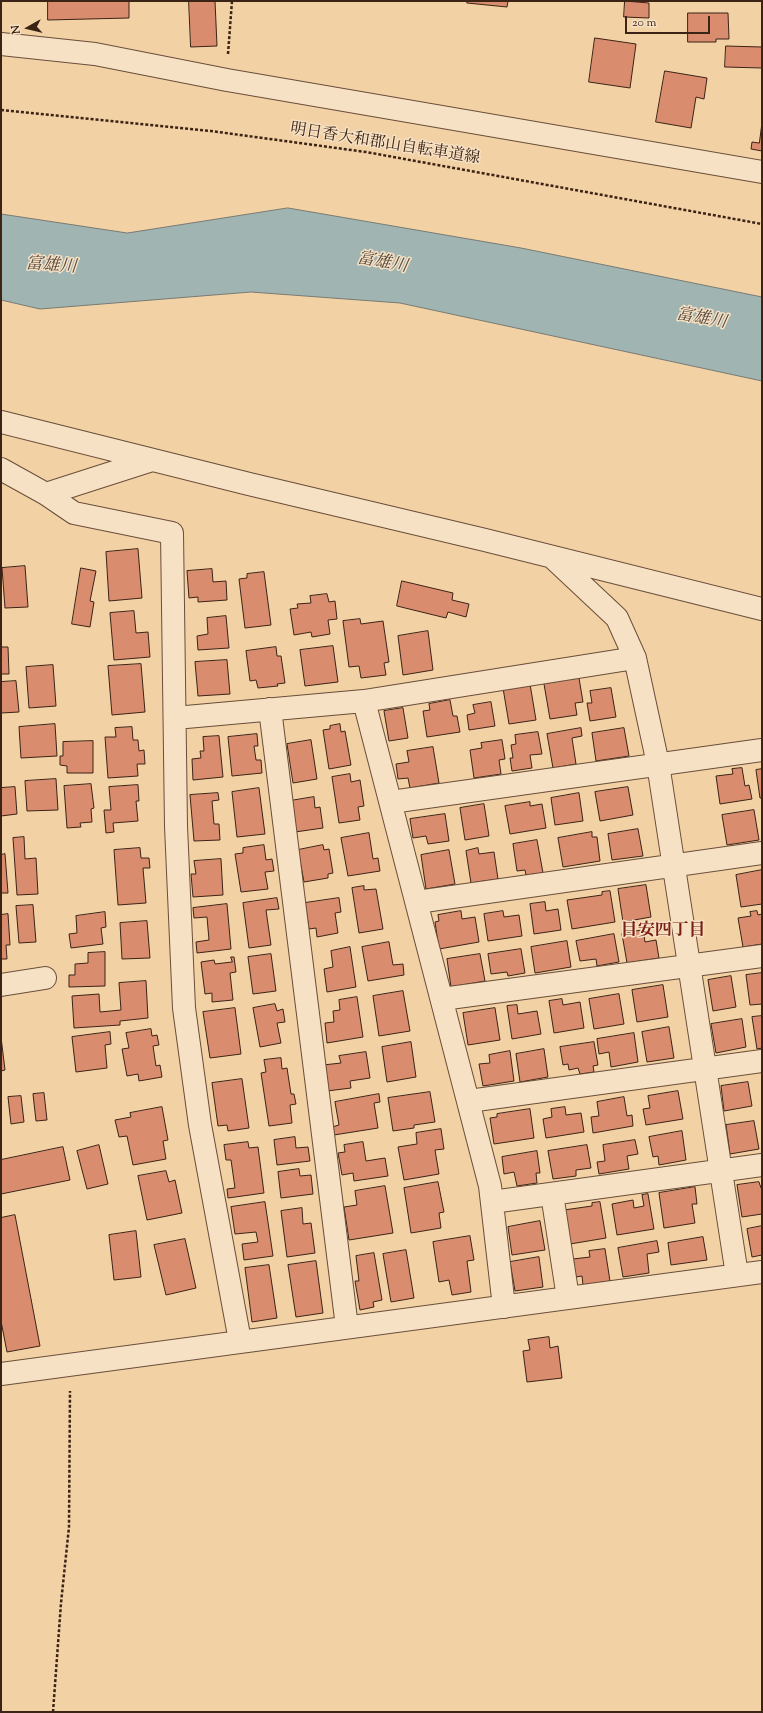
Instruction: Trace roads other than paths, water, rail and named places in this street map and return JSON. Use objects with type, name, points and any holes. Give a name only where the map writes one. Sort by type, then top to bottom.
[{"type":"street","points":[[1,44],[95,54],[227,80],[762,172]]},
{"type":"street","points":[[1,422],[762,609]]},
{"type":"street","points":[[46,494],[152,460]]},
{"type":"street","points":[[1,469],[46,494],[74,513],[172,533],[176,826],[184,1008],[200,1124],[240,1341]]},
{"type":"street","points":[[550,556],[617,618],[635,658],[658,764],[737,1275]]},
{"type":"street","points":[[175,718],[364,701],[635,658]]},
{"type":"street","points":[[364,701],[490,1186],[504,1307]]},
{"type":"street","points":[[270,709],[347,1327]]},
{"type":"street","points":[[391,802],[762,750]]},
{"type":"street","points":[[417,902],[762,853]]},
{"type":"street","points":[[442,999],[762,956]]},
{"type":"street","points":[[1,985],[45,978]]},
{"type":"street","points":[[468,1102],[762,1061]]},
{"type":"street","points":[[492,1202],[762,1165]]},
{"type":"street","points":[[552,1194],[568,1298]]},
{"type":"street","points":[[1,1374],[762,1272]]},
{"type":"water","name":"富雄川","points":[[288,208],[521,248],[762,297],[762,381],[400,303],[251,292],[40,309],[1,300],[1,214],[127,233]]},
{"type":"district","name":"目安四丁目","points":[[663,932]]}]
